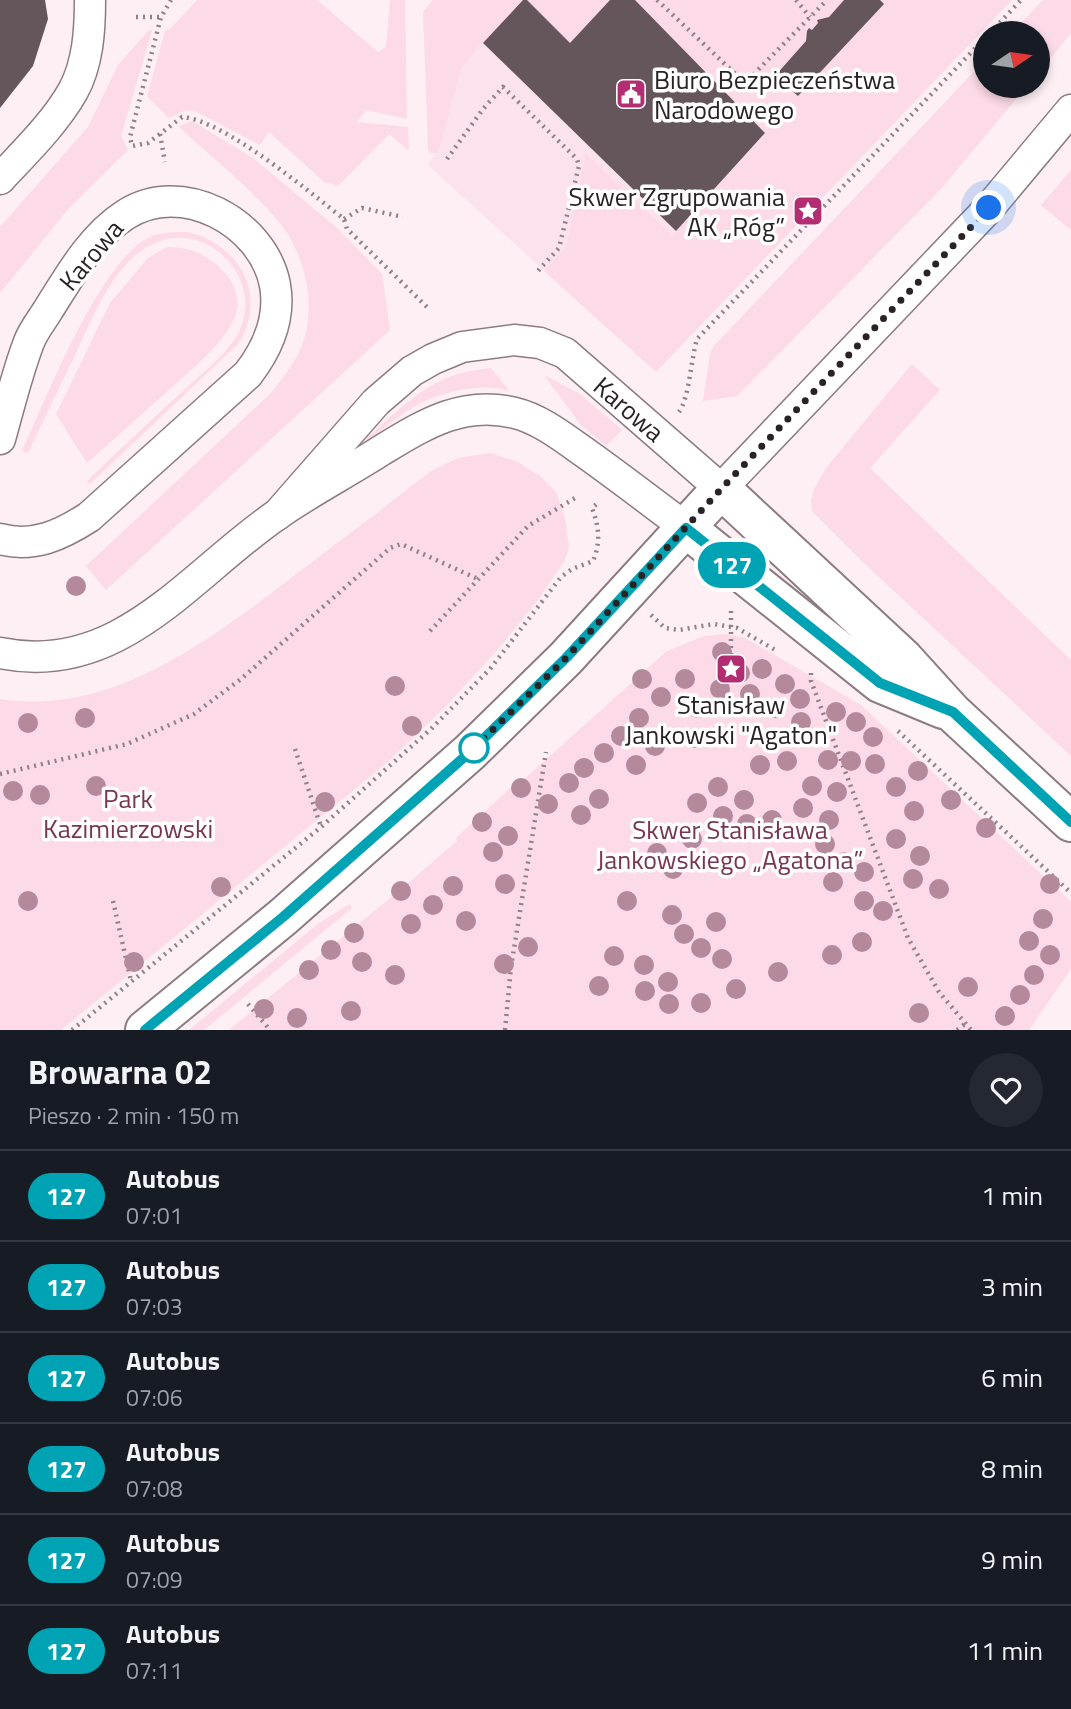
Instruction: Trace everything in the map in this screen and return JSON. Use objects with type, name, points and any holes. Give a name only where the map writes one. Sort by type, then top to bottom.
[{"type":"street","points":[[0,179],[60,110],[74,89],[85,55],[90,0]]},
{"type":"street","points":[[145,1030],[283,917],[470,752],[566,658],[721,489],[989,208],[1071,110]]},
{"type":"street","name":"Karowa","points":[[0,439],[29,340],[72,272],[88,251],[124,215],[151,204],[181,201],[196,204],[238,226],[261,253],[275,285],[274,324],[264,350],[248,374],[89,517],[67,531],[41,540],[0,539]]},
{"type":"street","name":"Karowa","points":[[0,365],[29,340]]},
{"type":"street","name":"Karowa","points":[[277,515],[376,402],[412,371],[461,347],[513,340],[540,343],[565,354],[721,489],[904,659],[953,712],[1071,822]]},
{"type":"street","name":"Karowa","points":[[0,653],[16,657],[53,657],[101,643],[128,631],[167,606],[277,515],[429,422],[471,410],[497,410],[519,414],[558,434],[686,528],[880,683],[953,712]]},
{"type":"path","points":[[171,0],[161,17],[129,142],[132,146],[148,143],[182,117],[196,118],[258,154],[344,219],[347,229],[427,307]]},
{"type":"path","points":[[657,0],[745,83],[827,0]]},
{"type":"path","points":[[796,0],[810,18]]},
{"type":"path","points":[[1001,21],[1021,0]]},
{"type":"path","points":[[136,17],[161,17]]},
{"type":"path","points":[[676,416],[685,401],[691,357],[698,339],[973,51]]},
{"type":"path","points":[[447,159],[483,109],[503,87],[577,159],[579,166],[559,248],[536,273]]},
{"type":"path","points":[[159,134],[165,162]]},
{"type":"path","points":[[344,219],[362,208],[403,216]]},
{"type":"path","points":[[430,631],[528,526],[575,498]]},
{"type":"path","points":[[72,1030],[321,827],[432,728],[490,669],[561,577],[572,569],[596,563],[599,547],[598,525],[592,508],[599,501]]},
{"type":"path","points":[[0,774],[127,744],[194,714],[241,680],[390,548],[401,544],[478,579]]},
{"type":"path","points":[[731,605],[731,662]]},
{"type":"path","points":[[655,619],[665,628],[679,630],[714,624],[737,628],[780,652]]},
{"type":"path","points":[[812,663],[811,681],[908,938],[931,980],[971,1030]]},
{"type":"path","points":[[811,670],[824,677]]},
{"type":"path","points":[[894,728],[1071,892]]},
{"type":"path","points":[[295,749],[321,827]]},
{"type":"path","points":[[505,1030],[511,968],[547,752]]},
{"type":"path","points":[[113,901],[131,981]]},
{"type":"path","points":[[248,1004],[270,1030]]},
{"type":"path","points":[[957,1030],[965,1024]]},
{"type":"shaded area","points":[[523,0],[888,0],[595,317],[428,165],[440,147],[461,70]]},
{"type":"green space","points":[[197,0],[317,0],[378,52],[386,47],[390,0],[405,0],[407,119],[366,110],[357,122],[408,127],[409,151],[389,134],[338,186],[324,182],[269,132],[260,145],[195,111],[184,111],[169,118],[147,96],[165,31]]},
{"type":"green space","points":[[433,0],[523,0],[461,70],[436,153],[428,150],[423,12]]},
{"type":"green space","points":[[527,0],[610,0],[570,43]]},
{"type":"green space","points":[[635,0],[1012,0],[992,21],[973,21],[973,41],[656,372],[544,271],[566,248],[586,154],[672,235],[765,133]]},
{"type":"green space","points":[[1043,0],[1071,0],[1071,33],[1050,59],[1050,21],[1023,21]]},
{"type":"green space","points":[[150,29],[152,31],[121,136],[128,150],[70,207],[0,293],[0,227],[88,127],[118,65]]},
{"type":"green space","points":[[973,73],[973,98],[1017,98],[941,189],[737,396],[703,401],[713,347]]},
{"type":"green space","points":[[192,121],[253,158],[337,228],[382,274],[390,330],[106,590],[86,566],[271,393],[298,354],[307,325],[309,309],[305,278],[288,234],[256,197],[178,126]]},
{"type":"green space","points":[[1071,170],[1071,230],[1041,205]]},
{"type":"green space","points":[[187,232],[206,238],[222,248],[235,260],[244,274],[251,308],[247,326],[238,344],[90,484],[87,481],[225,352],[236,337],[244,315],[244,293],[237,273],[224,256],[206,244],[186,238],[163,240],[130,260],[111,284],[28,453],[22,451],[76,333],[112,273],[131,251],[150,237]]},
{"type":"green space","points":[[167,247],[198,253],[224,272],[232,282],[236,295],[236,315],[221,340],[205,357],[87,463],[56,414],[110,303],[148,258]]},
{"type":"green space","points":[[912,364],[940,390],[870,468],[1071,660],[1071,756],[866,565],[812,511],[814,489],[826,468]]},
{"type":"green space","points":[[491,368],[509,391],[498,388],[472,388],[434,397],[406,412],[367,441],[366,439],[408,402],[437,383],[470,371]]},
{"type":"green space","points":[[544,375],[580,394],[622,430],[606,446],[581,425]]},
{"type":"green space","name":"Park Kazimierzowski","points":[[490,453],[518,462],[540,476],[556,492],[565,518],[569,547],[565,560],[538,600],[500,647],[448,704],[389,761],[61,1030],[0,1030],[0,699],[43,701],[84,696],[124,683],[163,665],[237,619],[431,471],[458,458]]},
{"type":"green space","name":"Skwer Stanisława Jankowskiego „Agatona”","points":[[725,634],[745,638],[861,705],[1071,902],[1071,969],[1029,1030],[229,1030],[457,841],[456,838],[520,779],[522,781],[667,651],[704,636]]},
{"type":"green space","points":[[350,904],[352,908],[204,1030],[189,1030],[319,923]]},
{"type":"building","points":[[0,0],[45,0],[48,19],[33,66],[0,108]]},
{"type":"building","name":"Biuro Bezpieczeństwa Narodowego","points":[[523,0],[527,0],[570,43],[610,0],[635,0],[765,133],[676,231],[483,43]]},
{"type":"building","points":[[844,0],[880,0],[884,4],[798,96],[775,76],[806,41],[809,28],[812,30],[818,23],[817,20],[829,17]]},
{"type":"bus line","name":"127","points":[[145,1030],[283,917],[470,752],[566,658],[686,528],[880,683],[953,712],[1071,822]]},
{"type":"place","name":"Biuro Bezpieczeństwa Narodowego","points":[[631,94]]},
{"type":"place","name":"Skwer Zgrupowania AK „Róg”","points":[[808,211]]},
{"type":"place","name":"Stanisław Jankowski \"Agaton\"","points":[[731,669]]},
{"type":"route","points":[[474,748],[470,752],[566,658],[721,489],[989,208]]}]
